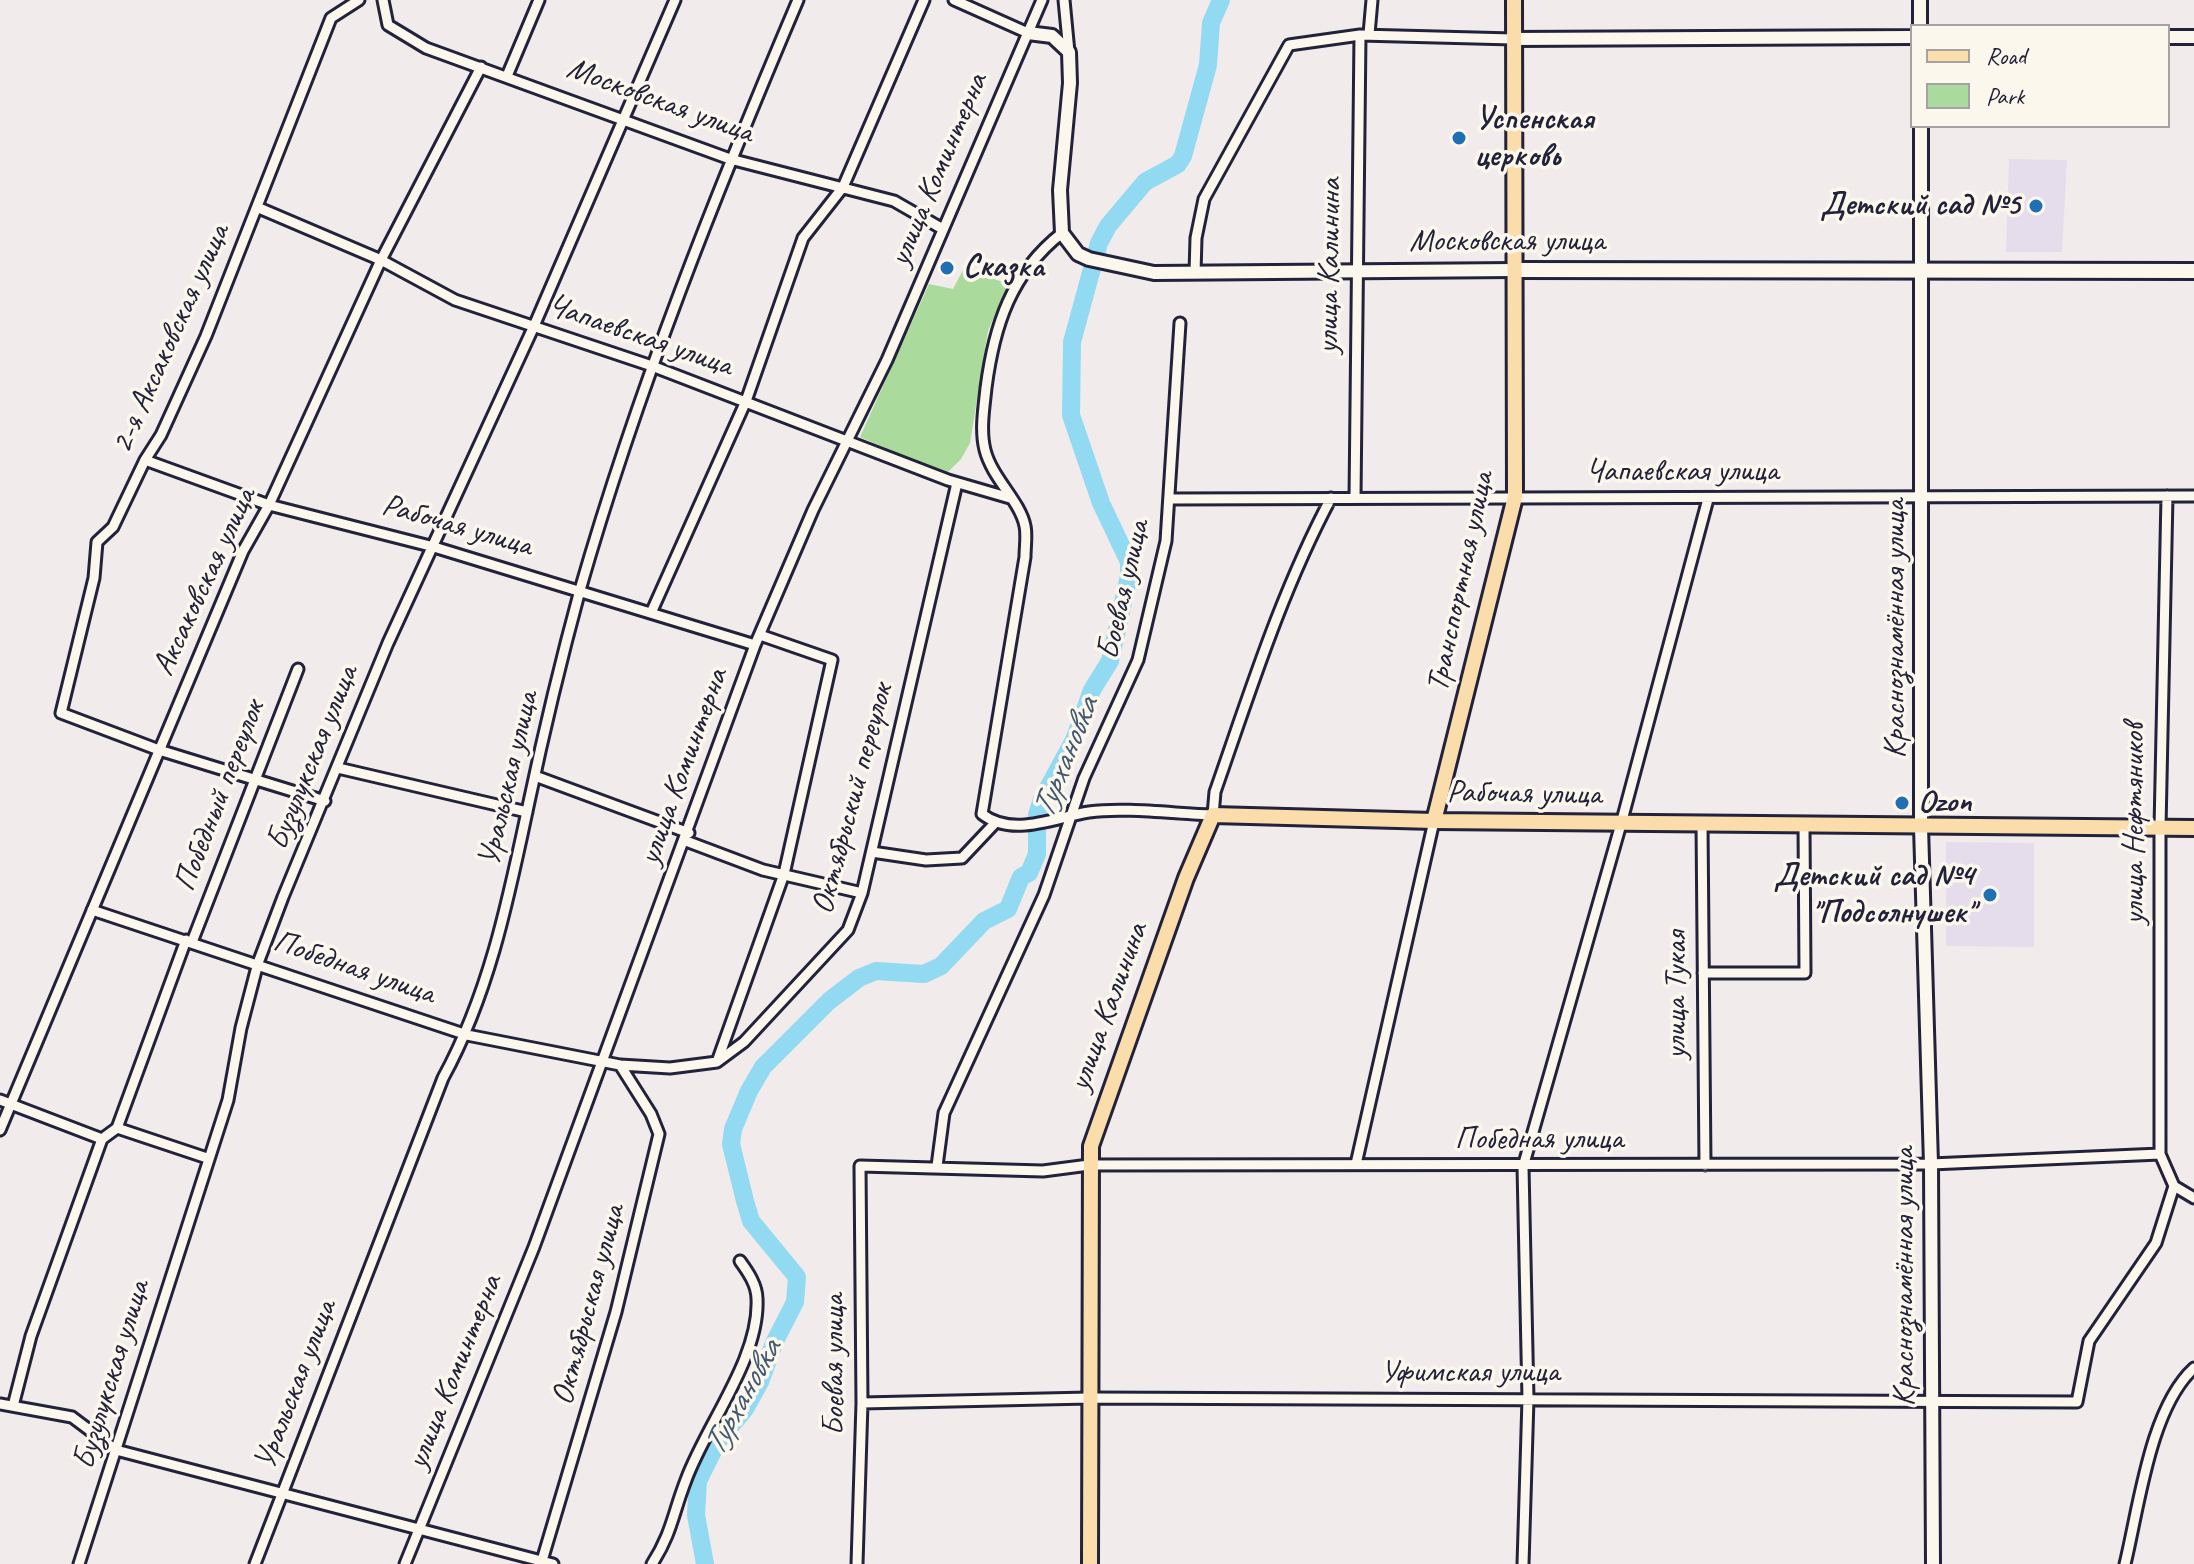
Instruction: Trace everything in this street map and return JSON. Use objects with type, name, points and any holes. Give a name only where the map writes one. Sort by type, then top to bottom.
[{"type":"main road","name":"Транспортная улица","points":[[1434,821],[1515,497],[1514,0]]},
{"type":"main road","name":"Московская улица","points":[[1514,270],[2194,271]]},
{"type":"main road","name":"Рабочая улица","points":[[1213,815],[1621,824],[2194,828]]},
{"type":"main road","name":"улица Калинина","points":[[1090,1564],[1089,1165],[1096,1124],[1186,878],[1213,815]]},
{"type":"street","name":"2-я Аксаковская улица","points":[[159,750],[61,713],[94,578],[97,542],[113,527],[145,460],[161,435],[259,208],[331,18],[359,0]]},
{"type":"street","name":"Московская улица","points":[[383,0],[388,25],[405,38],[730,159],[894,201],[941,228]]},
{"type":"street","points":[[507,76],[539,0]]},
{"type":"street","name":"Бузулукская улица","points":[[79,1564],[228,1100],[241,1028],[258,963],[388,643],[534,326],[675,0]]},
{"type":"street","name":"Уральская улица","points":[[255,1564],[443,1078],[467,1035],[505,915],[580,591],[652,366],[730,159],[798,0]]},
{"type":"street","points":[[651,613],[746,401],[803,238],[843,187],[924,0]]},
{"type":"street","points":[[954,0],[1028,33],[1052,36],[1069,52]]},
{"type":"street","name":"улица Коминтерна","points":[[405,1564],[534,1247],[755,645],[846,438],[887,360],[941,228],[1042,0]]},
{"type":"street","points":[[872,852],[926,860],[962,858],[996,822],[982,814],[981,804],[1001,709],[1025,557],[1025,524],[993,472],[984,447],[983,416],[997,324],[1014,286],[1041,250],[1062,233],[1060,190],[1070,83],[1064,0]]},
{"type":"street","name":"улица Калинина","points":[[1355,498],[1364,34],[1372,0]]},
{"type":"street","points":[[1920,0],[1920,24]]},
{"type":"street","points":[[1195,273],[1196,238],[1204,199],[1284,51],[1297,42],[1364,34],[1513,39],[1910,37]]},
{"type":"street","points":[[2170,37],[2194,37]]},
{"type":"street","name":"Аксаковская улица","points":[[0,1130],[5,1102],[92,910],[243,551],[269,505],[381,260],[481,67]]},
{"type":"street","name":"Краснознамённая улица","points":[[1921,128],[1921,827],[1931,1164],[1933,1564]]},
{"type":"street","name":"Чапаевская улица","points":[[259,208],[381,260],[455,300],[652,366],[957,483],[1010,498]]},
{"type":"street","name":"Московская улица","points":[[1062,233],[1078,254],[1112,266],[1195,273],[1514,270]]},
{"type":"street","name":"Боевая улица","points":[[937,1166],[944,1113],[1044,895],[1068,819],[1138,660],[1159,575],[1170,499],[1180,323]]},
{"type":"street","name":"Рабочая улица","points":[[145,460],[269,505],[434,547],[755,645]]},
{"type":"street","name":"Октябрьский переулок","points":[[717,1062],[744,1042],[848,930],[862,893],[872,852],[957,483]]},
{"type":"street","name":"улица Нефтяников","points":[[2160,1154],[2160,828],[2167,496]]},
{"type":"street","name":"Чапаевская улица","points":[[1170,499],[2194,496]]},
{"type":"street","name":"улица Калинина","points":[[1213,815],[1215,792],[1278,611],[1301,554],[1331,498]]},
{"type":"street","points":[[1523,1564],[1528,1399],[1523,1167],[1621,824],[1708,499]]},
{"type":"street","points":[[603,1061],[670,1068],[717,1062],[784,874],[832,660],[760,635]]},
{"type":"street","name":"Победный переулок","points":[[117,1128],[189,941],[257,780],[298,669]]},
{"type":"street","points":[[159,750],[325,801]]},
{"type":"street","points":[[338,768],[527,812]]},
{"type":"street","points":[[535,776],[784,874],[862,893]]},
{"type":"street","name":"Рабочая улица","points":[[996,822],[1026,825],[1068,819],[1090,812],[1213,815]]},
{"type":"street","name":"Транспортная улица","points":[[1356,1164],[1434,821]]},
{"type":"street","name":"улица Тукая","points":[[1702,824],[1705,1165]]},
{"type":"street","points":[[1703,973],[1805,973],[1804,825]]},
{"type":"street","name":"Победная улица","points":[[92,910],[467,1035],[603,1061]]},
{"type":"street","name":"Октябрьская улица","points":[[541,1562],[616,1312],[659,1134],[651,1114],[620,1065]]},
{"type":"street","points":[[5,1102],[102,1139]]},
{"type":"street","points":[[13,1406],[31,1336],[102,1139],[117,1128],[207,1158]]},
{"type":"street","points":[[2160,1154],[2174,1186],[2194,1198]]},
{"type":"street","name":"Победная улица","points":[[860,1166],[1043,1171],[1089,1165],[1523,1167],[1931,1164],[2160,1154]]},
{"type":"street","name":"Боевая улица","points":[[857,1564],[862,1403],[860,1166]]},
{"type":"street","name":"Уфимская улица","points":[[862,1403],[1089,1398],[2077,1402],[2089,1341],[2156,1243],[2174,1186]]},
{"type":"street","points":[[652,1564],[669,1538],[686,1479],[750,1343],[758,1298],[751,1276],[740,1261]]},
{"type":"street","points":[[2125,1564],[2161,1420],[2176,1389],[2194,1368]]},
{"type":"street","points":[[0,1404],[72,1417],[116,1450],[281,1496],[553,1564]]},
{"type":"shaded area","name":"Детский сад №5","points":[[2009,159],[2067,160],[2062,252],[2006,252]]},
{"type":"shaded area","name":"Детский сад №4 \"Подсолнушек\"","points":[[1946,842],[2034,843],[2034,947],[1946,946]]},
{"type":"green space","points":[[964,268],[1008,284],[988,331],[970,443],[961,459],[946,474],[860,437],[929,284],[953,289]]},
{"type":"waterway","name":"Турхановка","points":[[705,1564],[696,1515],[698,1481],[718,1441],[745,1409],[760,1382],[774,1343],[795,1302],[797,1277],[751,1221],[731,1144],[733,1129],[763,1067],[829,1001],[859,978],[876,971],[924,974],[941,966],[984,921],[1008,909],[1021,877],[1029,873],[1037,854],[1037,815],[1042,799],[1074,740],[1092,690],[1110,661],[1129,576],[1129,562],[1101,503],[1071,415],[1072,342],[1099,243],[1108,226],[1145,182],[1178,164],[1183,156],[1208,65],[1211,23],[1221,0]]},
{"type":"place","name":"Успенская церковь","points":[[1459,138]]},
{"type":"place","name":"Детский сад №5","points":[[2036,206]]},
{"type":"place","name":"Сказка","points":[[947,268]]},
{"type":"place","name":"Ozon","points":[[1902,803]]},
{"type":"place","name":"Детский сад №4 \"Подсолнушек\"","points":[[1990,895]]}]
